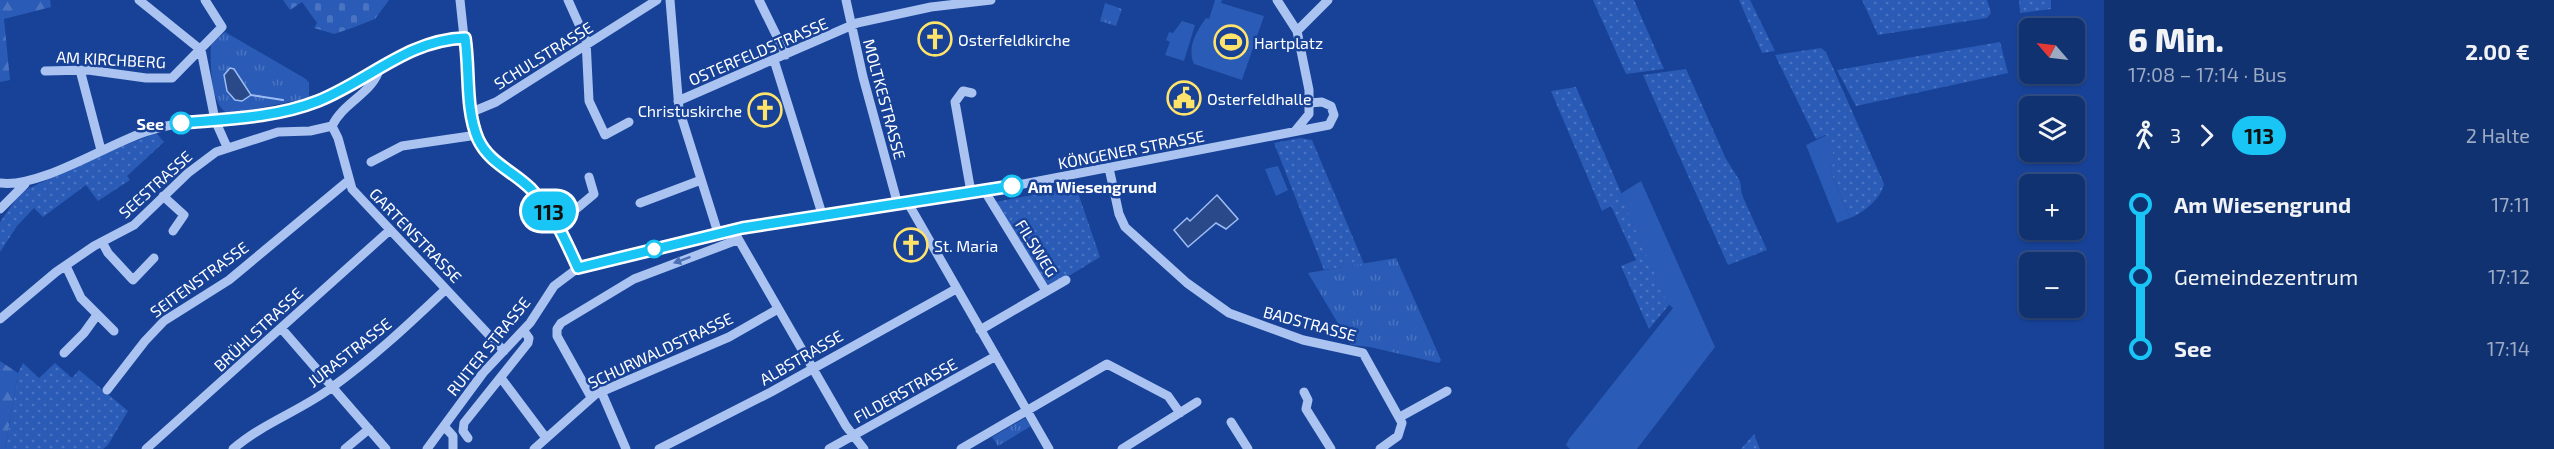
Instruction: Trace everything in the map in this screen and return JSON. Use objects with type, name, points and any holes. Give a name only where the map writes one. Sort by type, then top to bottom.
[{"type":"street","points":[[139,0],[201,50],[215,120],[227,147]]},
{"type":"street","name":"AM KIRCHBERG","points":[[45,71],[80,70],[169,79],[178,74],[222,25],[205,0]]},
{"type":"street","points":[[460,0],[472,112],[477,135],[488,154],[537,196],[557,225],[578,268]]},
{"type":"street","name":"SCHULSTRASSE","points":[[472,112],[496,102],[657,0]]},
{"type":"street","points":[[670,0],[678,101],[718,233]]},
{"type":"street","points":[[759,0],[786,55]]},
{"type":"street","name":"MOLTKESTRASSE","points":[[846,0],[851,26],[903,204],[996,356],[1049,449]]},
{"type":"street","name":"OSTERFELDSTRASSE","points":[[678,101],[851,26],[911,10],[991,0]]},
{"type":"street","points":[[1277,0],[1297,31],[1310,103],[1307,119],[1295,130]]},
{"type":"street","points":[[1297,31],[1328,0]]},
{"type":"street","points":[[572,1],[587,45],[589,101],[605,135],[629,122]]},
{"type":"street","points":[[0,183],[27,182],[101,150],[164,127],[299,107],[340,91],[380,67],[424,45],[465,38]]},
{"type":"street","points":[[774,60],[823,217]]},
{"type":"street","points":[[332,126],[337,116],[375,80],[380,67]]},
{"type":"street","points":[[80,70],[101,150]]},
{"type":"street","points":[[971,192],[955,102],[963,91],[972,93]]},
{"type":"street","name":"KÖNGENER STRASSE","points":[[578,268],[718,233],[736,235],[823,217],[1109,168],[1295,130],[1324,127],[1333,120],[1334,111],[1331,106],[1322,102],[1310,103]]},
{"type":"street","name":"SEESTRASSE","points":[[0,319],[66,266],[102,242],[134,225],[199,164],[227,147],[278,132],[310,131],[332,126]]},
{"type":"street","name":"GARTENSTRASSE","points":[[332,126],[338,138],[348,181],[356,194],[504,351]]},
{"type":"street","points":[[371,162],[402,146],[477,135]]},
{"type":"street","name":"BADSTRASSE","points":[[1109,168],[1123,223],[1187,283],[1219,307],[1251,323],[1303,340],[1363,353],[1400,417]]},
{"type":"street","points":[[557,225],[594,194],[589,177]]},
{"type":"street","points":[[640,203],[701,180]]},
{"type":"street","name":"SEITENSTRASSE","points":[[107,390],[145,340],[164,321],[235,275],[348,181]]},
{"type":"street","points":[[0,210],[27,182]]},
{"type":"street","name":"FILSWEG","points":[[984,190],[1046,291]]},
{"type":"street","points":[[163,196],[184,215],[173,231]]},
{"type":"street","name":"BRÜHLSTRASSE","points":[[146,449],[390,230]]},
{"type":"street","points":[[591,397],[557,336],[557,329],[561,323],[634,279],[736,235],[813,368],[864,449]]},
{"type":"street","points":[[102,242],[108,253],[133,280],[154,258]]},
{"type":"street","points":[[66,266],[77,292],[114,331]]},
{"type":"street","name":"RUITER STRASSE","points":[[427,449],[477,381],[524,331],[554,286],[578,268]]},
{"type":"street","name":"FILSWEG","points":[[980,330],[1066,280]]},
{"type":"street","name":"JURASTRASSE","points":[[233,449],[265,425],[332,387],[406,327],[446,289]]},
{"type":"street","name":"ALBSTRASSE","points":[[659,449],[956,289]]},
{"type":"street","name":"SCHURWALDSTRASSE","points":[[534,449],[591,397],[601,391],[729,336],[778,309]]},
{"type":"street","points":[[64,353],[84,333],[97,315]]},
{"type":"street","points":[[281,328],[386,449]]},
{"type":"street","points":[[468,438],[463,431],[465,422],[529,342],[524,331]]},
{"type":"street","name":"FILDERSTRASSE","points":[[829,449],[996,356]]},
{"type":"street","points":[[961,449],[1107,364],[1168,396],[1180,413]]},
{"type":"street","points":[[501,378],[546,438]]},
{"type":"street","points":[[601,391],[626,449]]},
{"type":"street","points":[[1380,449],[1400,434],[1400,417],[1447,391]]},
{"type":"street","points":[[1304,392],[1308,400],[1306,409],[1331,449]]},
{"type":"street","points":[[1122,449],[1197,402]]},
{"type":"street","points":[[1231,422],[1248,449]]},
{"type":"street","points":[[444,426],[453,437],[453,449]]},
{"type":"street","points":[[345,449],[369,429]]},
{"type":"green space","points":[[0,0],[50,0],[51,7],[4,19],[10,80],[0,82]]},
{"type":"green space","points":[[283,0],[389,0],[375,19],[334,34],[314,28],[317,23],[302,2],[290,10]]},
{"type":"green space","name":"Hartplatz","points":[[1215,0],[1222,0],[1221,3],[1264,16],[1242,80],[1194,64],[1192,47],[1198,29],[1206,18],[1209,19]]},
{"type":"green space","points":[[1593,0],[1634,0],[1664,69],[1626,74]]},
{"type":"green space","points":[[1739,0],[1750,0],[1775,51],[1762,53]]},
{"type":"green space","points":[[1862,0],[1987,0],[1991,13],[1987,18],[1878,35]]},
{"type":"green space","points":[[2019,0],[2051,0],[2051,9],[2020,13]]},
{"type":"green space","points":[[1105,3],[1122,9],[1116,26],[1100,21]]},
{"type":"green space","points":[[1182,21],[1195,25],[1184,61],[1165,55],[1170,42],[1166,40],[1169,32],[1173,33]]},
{"type":"green space","points":[[225,32],[306,79],[309,83],[309,98],[230,114],[223,110],[218,103],[213,84],[211,44]]},
{"type":"green space","points":[[2000,42],[2008,73],[1856,106],[1837,70]]},
{"type":"green space","points":[[1821,48],[1826,52],[1884,184],[1871,205],[1850,218],[1830,170],[1835,159],[1826,135],[1816,139],[1775,55]]},
{"type":"green space","points":[[1686,69],[1726,159],[1740,181],[1742,195],[1767,250],[1728,265],[1643,75]]},
{"type":"green space","points":[[1576,87],[1669,305],[1649,329],[1621,266],[1636,260],[1611,206],[1602,211],[1551,91]]},
{"type":"green space","points":[[156,133],[164,142],[127,176],[130,180],[98,201],[86,185],[43,217],[34,208],[17,226],[0,252],[0,222],[21,192],[105,153]]},
{"type":"green space","points":[[1827,135],[1835,159],[1830,170],[1850,218],[1837,223],[1806,145]]},
{"type":"green space","points":[[1300,138],[1312,140],[1364,264],[1324,270],[1274,143]]},
{"type":"green space","points":[[1278,166],[1288,190],[1276,196],[1265,169]]},
{"type":"green space","points":[[1641,181],[1715,347],[1637,449],[1570,449],[1566,445],[1569,439],[1673,308],[1667,303],[1620,194]]},
{"type":"green space","points":[[1076,187],[1100,257],[1054,285],[1046,286],[995,202]]},
{"type":"green space","points":[[1396,258],[1441,360],[1439,363],[1370,347],[1351,345],[1308,273]]},
{"type":"green space","points":[[0,361],[18,373],[5,449],[0,449]]},
{"type":"green space","points":[[23,363],[39,378],[55,363],[72,378],[79,370],[128,411],[108,445],[103,449],[5,449],[18,373]]},
{"type":"green space","points":[[1025,418],[1031,426],[998,446],[992,437]]},
{"type":"green space","points":[[1754,434],[1760,449],[1741,449]]},
{"type":"shaded area","points":[[230,68],[234,69],[251,95],[242,101],[235,100],[227,91],[224,75]]},
{"type":"shaded area","points":[[1217,195],[1238,219],[1226,229],[1216,223],[1188,247],[1174,230],[1187,218],[1190,221]]},
{"type":"waterway","points":[[251,95],[283,100]]},
{"type":"bus line","name":"113","points":[[181,123],[272,113],[299,107],[350,86],[389,60],[412,49],[440,40],[465,38],[472,112],[480,142],[485,152],[523,182],[545,205],[578,268],[742,228],[852,213],[1012,186]]},
{"type":"place","name":"Osterfeldkirche","points":[[935,39]]},
{"type":"place","name":"Hartplatz","points":[[1231,42]]},
{"type":"place","name":"Osterfeldhalle","points":[[1184,98]]},
{"type":"place","name":"Christuskirche","points":[[765,110]]},
{"type":"place","name":"See","points":[[181,123]]},
{"type":"place","name":"Am Wiesengrund","points":[[1012,186]]},
{"type":"place","name":"St. Maria","points":[[911,245]]}]
